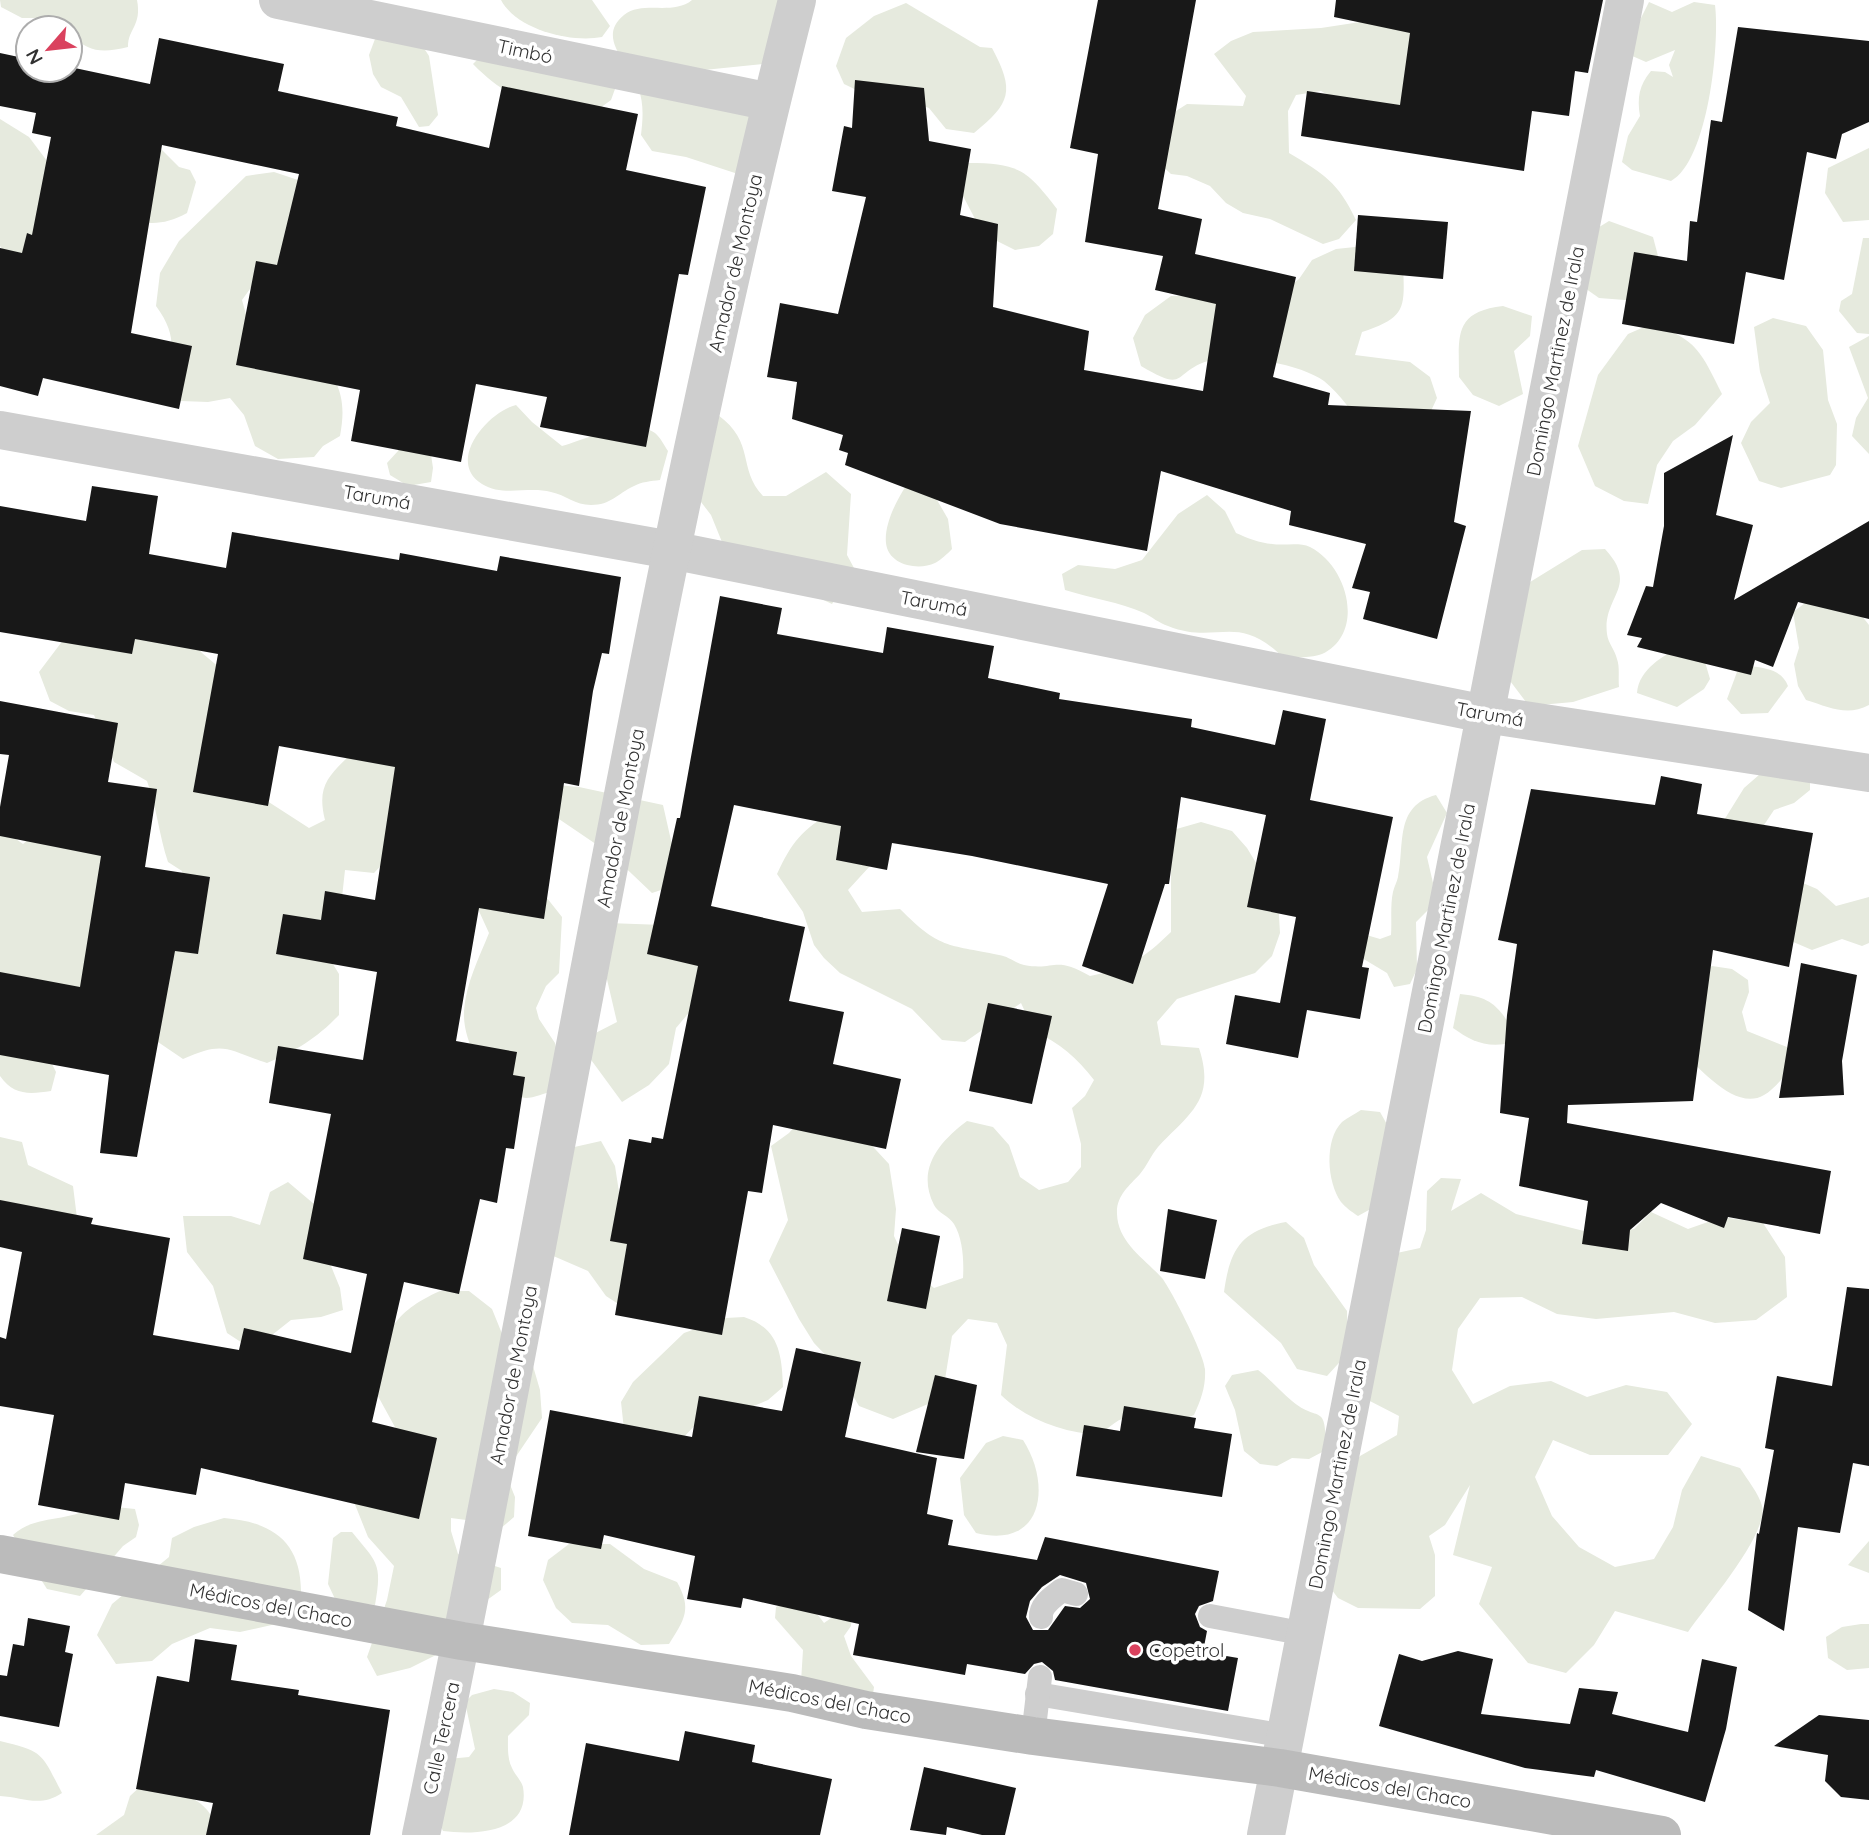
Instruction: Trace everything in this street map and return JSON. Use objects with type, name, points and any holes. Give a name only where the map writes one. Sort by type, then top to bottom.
[{"type":"main road","name":"Médicos del Chaco","points":[[0,1554],[462,1641],[792,1693],[866,1710],[1032,1736],[1283,1752],[1662,1835]]},
{"type":"street","name":"Timbó","points":[[278,0],[771,102]]},
{"type":"street","name":"Amador de Montoya","points":[[462,1641],[671,550],[771,102],[797,0]]},
{"type":"street","name":"Domingo Martinez de Irala","points":[[1266,1835],[1625,0]]},
{"type":"street","name":"Tarumá","points":[[0,430],[671,550],[1485,715],[1869,773]]},
{"type":"street","name":"Calle Tercera","points":[[421,1835],[462,1641]]},
{"type":"lane","points":[[1041,1617],[1041,1612],[1050,1598],[1062,1590],[1076,1594]]},
{"type":"lane","points":[[1210,1616],[1306,1634]]},
{"type":"lane","points":[[1032,1736],[1038,1686],[1283,1752]]},
{"type":"shaded area","points":[[0,0],[137,0],[138,16],[128,47],[97,50],[84,45],[84,14],[14,14],[1,7]]},
{"type":"shaded area","points":[[501,0],[592,0],[610,26],[602,37],[561,36],[519,19]]},
{"type":"shaded area","points":[[692,0],[793,0],[763,64],[704,70],[754,111],[738,174],[686,157],[652,151],[641,135],[642,111],[638,87],[614,42],[616,24],[624,15],[640,9],[676,7]]},
{"type":"shaded area","points":[[1649,2],[1672,12],[1694,2],[1715,5],[1715,46],[1709,100],[1694,151],[1684,169],[1671,181],[1632,170],[1622,162],[1628,136],[1640,116],[1639,98],[1644,81],[1651,71],[1665,72],[1673,77],[1669,65],[1675,50],[1646,62],[1630,55],[1635,30]]},
{"type":"shaded area","points":[[906,3],[980,47],[992,48],[1004,75],[1006,95],[996,113],[974,133],[946,129],[929,108],[900,98],[867,95],[844,84],[836,66],[846,38],[874,16]]},
{"type":"shaded area","points":[[1380,19],[1430,41],[1422,108],[1346,105],[1321,91],[1296,95],[1288,111],[1289,153],[1329,180],[1343,196],[1356,220],[1339,239],[1323,244],[1270,219],[1243,213],[1226,203],[1210,186],[1187,176],[1171,174],[1158,162],[1165,118],[1187,104],[1243,106],[1246,96],[1214,54],[1231,41],[1253,32],[1321,28]]},
{"type":"shaded area","points":[[412,30],[429,56],[438,115],[429,126],[419,127],[401,97],[381,87],[373,74],[369,55],[375,39]]},
{"type":"shaded area","points":[[494,43],[615,89],[611,100],[592,114],[541,105],[514,95],[501,88],[473,64]]},
{"type":"shaded area","points":[[0,119],[29,137],[47,161],[31,288],[0,246]]},
{"type":"shaded area","points":[[1869,148],[1869,220],[1843,222],[1825,193],[1828,168]]},
{"type":"shaded area","points":[[161,149],[179,167],[190,170],[196,182],[187,213],[157,223],[126,219]]},
{"type":"shaded area","points":[[968,163],[1011,167],[1029,177],[1057,209],[1053,234],[1039,246],[1015,250],[983,234],[963,196]]},
{"type":"shaded area","points":[[274,172],[298,180],[348,217],[255,282],[242,300],[258,358],[334,378],[342,406],[340,436],[323,446],[314,457],[278,459],[255,446],[244,415],[230,398],[208,402],[181,401],[167,386],[172,344],[168,326],[156,306],[160,273],[179,241],[246,176]]},
{"type":"shaded area","points":[[1609,221],[1653,237],[1663,275],[1638,301],[1599,298],[1582,286],[1583,237]]},
{"type":"shaded area","points":[[1863,238],[1869,238],[1869,334],[1857,333],[1839,311],[1841,301],[1852,294]]},
{"type":"shaded area","points":[[1355,247],[1379,251],[1403,265],[1404,292],[1403,302],[1395,316],[1362,332],[1355,355],[1410,362],[1430,377],[1437,398],[1425,424],[1365,431],[1341,398],[1324,381],[1300,369],[1268,361],[1234,358],[1208,361],[1173,380],[1141,366],[1133,338],[1145,315],[1171,296],[1279,294],[1299,279],[1312,260],[1336,249]]},
{"type":"shaded area","points":[[1503,306],[1532,316],[1530,336],[1514,351],[1523,394],[1499,406],[1473,395],[1459,377],[1459,349],[1462,328],[1467,320],[1487,309]]},
{"type":"shaded area","points":[[1773,318],[1806,326],[1823,350],[1828,400],[1837,424],[1836,465],[1830,475],[1781,488],[1759,481],[1741,443],[1751,422],[1770,403],[1760,372],[1754,327]]},
{"type":"shaded area","points":[[1651,324],[1679,335],[1696,349],[1722,394],[1695,425],[1673,441],[1657,465],[1648,504],[1624,501],[1595,486],[1578,446],[1598,375],[1628,334]]},
{"type":"shaded area","points":[[1869,336],[1869,454],[1852,436],[1856,418],[1868,398],[1849,347]]},
{"type":"shaded area","points":[[516,405],[562,446],[621,428],[634,427],[655,433],[668,451],[660,480],[640,484],[598,505],[580,503],[543,490],[507,491],[482,484],[472,474],[468,463],[469,450],[475,438],[494,417]]},
{"type":"shaded area","points":[[718,415],[730,425],[737,436],[750,475],[763,496],[786,496],[826,472],[851,494],[847,555],[854,568],[832,604],[794,586],[722,542],[711,515],[678,472]]},
{"type":"shaded area","points":[[405,433],[430,448],[433,468],[431,482],[408,486],[390,475],[387,463],[398,451]]},
{"type":"shaded area","points":[[926,481],[948,519],[952,549],[935,563],[913,566],[892,557],[886,543],[887,529],[906,486]]},
{"type":"shaded area","points":[[1207,495],[1225,511],[1236,533],[1267,543],[1310,547],[1323,556],[1334,569],[1347,600],[1348,616],[1344,631],[1336,644],[1322,654],[1284,658],[1253,636],[1239,632],[1185,631],[1165,625],[1135,609],[1065,590],[1062,574],[1078,565],[1115,569],[1142,560],[1178,514]]},
{"type":"shaded area","points":[[1605,549],[1619,573],[1620,583],[1607,621],[1608,637],[1618,662],[1619,687],[1573,702],[1529,706],[1498,665],[1506,597],[1582,550]]},
{"type":"shaded area","points":[[1812,598],[1854,606],[1869,625],[1869,705],[1861,709],[1845,711],[1806,700],[1798,686],[1794,664],[1799,648],[1793,612]]},
{"type":"shaded area","points":[[73,627],[188,634],[202,653],[220,668],[247,788],[309,828],[325,820],[322,797],[327,781],[354,751],[523,782],[579,787],[663,805],[677,867],[673,886],[652,893],[612,855],[553,815],[408,837],[374,873],[345,870],[339,925],[317,938],[339,974],[339,1015],[306,1043],[267,1063],[217,1048],[183,1059],[158,1042],[43,1046],[56,1072],[51,1091],[29,1093],[17,1090],[5,1083],[0,1076],[0,828],[23,844],[60,813],[113,866],[192,906],[182,871],[168,862],[147,781],[114,762],[94,715],[69,711],[50,701],[39,672]]},
{"type":"shaded area","points":[[1683,645],[1705,662],[1710,679],[1704,689],[1677,707],[1637,693],[1647,670]]},
{"type":"shaded area","points":[[1749,666],[1778,673],[1788,686],[1768,713],[1741,714],[1727,699],[1737,672]]},
{"type":"shaded area","points":[[1775,761],[1810,770],[1810,790],[1794,803],[1774,810],[1752,843],[1721,825],[1744,788]]},
{"type":"shaded area","points":[[1436,795],[1447,813],[1427,857],[1433,883],[1431,907],[1416,922],[1417,969],[1410,984],[1394,987],[1387,973],[1357,955],[1353,931],[1380,939],[1391,935],[1392,897],[1398,877],[1407,817],[1423,800]]},
{"type":"shaded area","points":[[833,812],[870,866],[848,890],[862,912],[900,909],[925,932],[945,943],[1002,956],[1024,965],[1069,966],[1090,976],[1125,966],[1152,949],[1171,932],[1171,867],[1159,834],[1201,822],[1232,831],[1247,848],[1278,899],[1280,933],[1272,956],[1255,973],[1177,999],[1157,1022],[1161,1045],[1199,1048],[1204,1081],[1202,1093],[1190,1114],[1158,1147],[1124,1192],[1117,1208],[1122,1234],[1167,1285],[1199,1350],[1205,1369],[1205,1381],[1194,1415],[1168,1426],[1147,1418],[1131,1416],[1117,1421],[1100,1435],[1047,1424],[1022,1412],[1001,1395],[1007,1345],[997,1323],[968,1319],[952,1336],[942,1398],[893,1419],[859,1406],[835,1365],[814,1343],[799,1319],[769,1261],[788,1220],[771,1146],[789,1133],[811,1108],[837,1108],[889,1164],[896,1209],[894,1236],[909,1268],[934,1288],[963,1278],[962,1250],[957,1230],[952,1221],[936,1208],[929,1192],[929,1168],[940,1147],[967,1121],[993,1127],[1009,1145],[1020,1177],[1039,1190],[1068,1182],[1081,1167],[1081,1144],[1072,1108],[1085,1096],[1094,1080],[1067,1052],[1034,1031],[1021,1003],[965,1042],[942,1040],[912,1009],[840,973],[824,958],[814,945],[803,912],[777,874],[799,837],[813,824]]},
{"type":"shaded area","points":[[1803,883],[1817,889],[1836,906],[1869,897],[1869,943],[1862,946],[1842,939],[1812,950],[1791,941]]},
{"type":"shaded area","points":[[543,893],[562,917],[559,973],[546,986],[536,1008],[539,1019],[555,1043],[562,1073],[553,1091],[526,1098],[501,1087],[481,1065],[468,1038],[464,1011],[470,981],[489,933],[478,909],[478,896]]},
{"type":"shaded area","points":[[608,923],[663,925],[713,956],[692,1009],[676,1028],[669,1064],[649,1085],[622,1102],[578,1042],[617,1022],[598,941]]},
{"type":"shaded area","points":[[1712,966],[1732,969],[1748,980],[1749,992],[1742,1012],[1747,1031],[1787,1047],[1792,1067],[1775,1086],[1764,1095],[1753,1099],[1742,1098],[1719,1086],[1681,1051],[1696,978]]},
{"type":"shaded area","points":[[1460,994],[1482,998],[1498,1009],[1508,1022],[1505,1044],[1477,1042],[1453,1028]]},
{"type":"shaded area","points":[[1361,1110],[1380,1112],[1389,1128],[1376,1206],[1358,1216],[1343,1204],[1336,1194],[1330,1173],[1330,1150],[1332,1139],[1342,1122]]},
{"type":"shaded area","points":[[0,1137],[22,1142],[28,1165],[73,1186],[78,1226],[0,1203]]},
{"type":"shaded area","points":[[601,1141],[615,1166],[621,1205],[637,1242],[623,1307],[606,1296],[588,1271],[551,1255],[570,1148]]},
{"type":"shaded area","points":[[1441,1178],[1461,1179],[1451,1211],[1481,1193],[1516,1214],[1596,1234],[1634,1229],[1651,1212],[1688,1229],[1722,1217],[1763,1223],[1785,1257],[1787,1297],[1756,1320],[1715,1323],[1674,1312],[1596,1319],[1557,1314],[1522,1297],[1480,1298],[1458,1329],[1452,1370],[1473,1404],[1510,1386],[1551,1381],[1587,1397],[1626,1385],[1667,1392],[1692,1424],[1668,1455],[1590,1455],[1553,1440],[1535,1477],[1552,1516],[1579,1547],[1615,1567],[1654,1559],[1673,1527],[1682,1490],[1701,1456],[1740,1468],[1760,1501],[1762,1518],[1746,1552],[1688,1632],[1615,1611],[1594,1645],[1566,1673],[1528,1663],[1479,1604],[1492,1567],[1453,1555],[1470,1485],[1445,1525],[1429,1536],[1435,1555],[1435,1596],[1420,1609],[1358,1608],[1338,1598],[1315,1568],[1350,1471],[1360,1456],[1397,1435],[1399,1416],[1364,1398],[1383,1256],[1420,1248],[1426,1230],[1427,1191]]},
{"type":"shaded area","points":[[288,1182],[327,1215],[331,1266],[340,1288],[343,1310],[321,1317],[291,1320],[253,1350],[227,1333],[213,1286],[187,1252],[183,1216],[231,1216],[260,1225],[270,1192]]},
{"type":"shaded area","points":[[1286,1222],[1304,1238],[1314,1265],[1347,1311],[1348,1353],[1327,1376],[1297,1369],[1281,1343],[1224,1292],[1230,1264],[1240,1244],[1258,1230]]},
{"type":"shaded area","points":[[440,1291],[469,1291],[492,1309],[507,1346],[533,1366],[540,1390],[542,1418],[513,1461],[509,1482],[515,1497],[514,1517],[500,1529],[474,1521],[451,1518],[451,1531],[458,1554],[501,1568],[501,1590],[466,1615],[438,1654],[410,1668],[377,1676],[367,1657],[387,1600],[394,1566],[368,1537],[354,1502],[412,1458],[368,1378],[387,1336],[401,1316]]},
{"type":"shaded area","points":[[744,1317],[765,1328],[776,1344],[783,1387],[768,1400],[744,1410],[700,1420],[682,1439],[627,1457],[621,1402],[633,1382],[684,1333],[726,1318]]},
{"type":"shaded area","points":[[1258,1370],[1301,1408],[1319,1415],[1326,1434],[1326,1450],[1309,1459],[1292,1458],[1277,1466],[1260,1464],[1244,1451],[1235,1410],[1225,1386],[1232,1375]]},
{"type":"shaded area","points":[[1003,1436],[1023,1440],[1032,1458],[1039,1494],[1036,1510],[1028,1523],[1016,1532],[998,1536],[976,1533],[964,1515],[960,1478],[986,1443]]},
{"type":"shaded area","points":[[96,1505],[135,1509],[139,1525],[136,1537],[123,1546],[80,1596],[47,1589],[13,1535],[32,1524],[86,1511]]},
{"type":"shaded area","points":[[224,1518],[257,1524],[282,1538],[296,1562],[301,1595],[276,1624],[240,1632],[210,1628],[172,1644],[152,1661],[116,1664],[97,1635],[112,1604],[169,1557],[172,1538],[194,1527]]},
{"type":"shaded area","points":[[341,1532],[352,1532],[376,1564],[378,1580],[375,1605],[336,1601],[328,1584],[333,1538]]},
{"type":"shaded area","points":[[1869,1541],[1869,1573],[1848,1565]]},
{"type":"shaded area","points":[[569,1544],[610,1544],[644,1569],[677,1582],[682,1591],[685,1614],[669,1644],[641,1645],[608,1625],[572,1623],[556,1608],[543,1580],[548,1560]]},
{"type":"shaded area","points":[[788,1601],[815,1611],[824,1623],[843,1610],[852,1613],[851,1626],[844,1636],[851,1656],[874,1687],[872,1701],[801,1682],[803,1650],[775,1618],[776,1607]]},
{"type":"shaded area","points":[[1869,1624],[1869,1668],[1847,1670],[1828,1658],[1826,1637],[1842,1627]]},
{"type":"shaded area","points":[[494,1689],[513,1692],[530,1703],[529,1715],[508,1736],[509,1760],[523,1787],[523,1803],[518,1814],[509,1823],[498,1828],[470,1832],[443,1831],[438,1821],[448,1759],[469,1757],[475,1749],[465,1702],[472,1695]]},
{"type":"shaded area","points":[[0,1741],[26,1748],[40,1756],[62,1793],[39,1801],[0,1796]]},
{"type":"shaded area","points":[[144,1783],[180,1792],[201,1804],[214,1822],[216,1835],[96,1835],[124,1815],[130,1796]]},
{"type":"building","points":[[1098,0],[1196,0],[1158,209],[1202,219],[1195,254],[1296,277],[1273,377],[1330,393],[1328,405],[1471,411],[1454,522],[1466,526],[1437,639],[1363,619],[1370,592],[1352,588],[1366,544],[1289,525],[1291,511],[1161,471],[1147,551],[1000,524],[845,465],[848,453],[839,450],[843,435],[792,419],[797,382],[767,377],[780,303],[838,314],[866,197],[832,191],[844,126],[852,128],[855,80],[924,88],[929,141],[971,149],[960,215],[998,224],[993,307],[1089,331],[1084,370],[1203,391],[1216,304],[1155,290],[1163,256],[1085,242],[1098,154],[1070,148]]},
{"type":"building","points":[[1336,0],[1603,0],[1588,73],[1575,71],[1569,116],[1532,111],[1524,171],[1301,136],[1307,91],[1400,105],[1410,33],[1334,17]]},
{"type":"building","points":[[1738,27],[1869,41],[1869,122],[1842,134],[1836,159],[1807,152],[1784,280],[1746,272],[1734,344],[1622,324],[1634,252],[1687,261],[1690,221],[1697,222],[1711,120],[1722,122]]},
{"type":"building","points":[[159,38],[284,64],[278,91],[398,117],[396,126],[489,148],[502,86],[638,114],[626,170],[706,187],[688,275],[679,274],[646,447],[540,427],[547,397],[476,384],[461,462],[351,441],[360,390],[236,365],[256,261],[277,265],[299,174],[162,145],[131,333],[192,346],[179,409],[43,378],[38,396],[0,386],[0,248],[22,253],[27,233],[32,235],[51,137],[32,133],[36,113],[0,106],[0,53],[14,56],[14,84],[84,84],[84,70],[150,84]]},
{"type":"building","points":[[1358,215],[1448,222],[1443,279],[1354,271]]},
{"type":"building","points":[[1733,435],[1716,515],[1753,525],[1734,600],[1869,521],[1869,619],[1798,602],[1773,667],[1755,660],[1751,675],[1637,647],[1642,638],[1627,635],[1646,586],[1653,587],[1664,526],[1664,473]]},
{"type":"building","points":[[92,486],[158,496],[149,554],[226,568],[232,532],[399,560],[400,553],[497,571],[500,556],[621,577],[609,654],[602,653],[593,691],[579,786],[564,783],[544,919],[479,908],[456,1041],[517,1052],[513,1075],[525,1077],[514,1149],[506,1148],[497,1203],[480,1199],[459,1294],[404,1282],[372,1422],[437,1438],[419,1519],[201,1468],[196,1495],[125,1483],[119,1520],[38,1505],[54,1415],[0,1406],[0,1337],[6,1339],[22,1252],[0,1247],[0,1200],[93,1218],[91,1224],[170,1238],[153,1335],[239,1350],[244,1328],[351,1353],[367,1274],[303,1259],[331,1114],[269,1103],[278,1046],[363,1060],[377,972],[276,954],[283,914],[321,920],[325,891],[375,900],[395,767],[279,746],[268,806],[193,792],[218,654],[135,639],[132,654],[0,632],[0,506],[86,521]]},
{"type":"building","points":[[720,596],[782,608],[777,634],[883,653],[887,627],[994,646],[988,678],[1060,693],[1059,699],[1192,719],[1191,727],[1275,745],[1283,710],[1326,719],[1310,800],[1393,817],[1362,967],[1369,968],[1360,1019],[1307,1010],[1298,1058],[1226,1044],[1235,995],[1280,1003],[1296,917],[1247,907],[1266,815],[1181,797],[1169,884],[1165,884],[1133,984],[1082,966],[1108,884],[972,856],[892,843],[887,870],[836,860],[841,826],[734,805],[711,906],[805,927],[789,1001],[844,1012],[833,1064],[901,1079],[886,1149],[773,1125],[762,1193],[748,1191],[722,1335],[615,1315],[627,1244],[610,1241],[629,1139],[651,1143],[652,1137],[663,1139],[698,966],[647,954],[677,818],[680,818]]},
{"type":"building","points":[[0,701],[118,723],[108,782],[157,789],[145,867],[210,877],[198,954],[175,951],[137,1157],[100,1153],[109,1075],[0,1055],[0,972],[80,987],[101,856],[0,836],[0,807],[9,755],[0,754]]},
{"type":"building","points":[[1661,776],[1702,784],[1697,814],[1813,833],[1789,967],[1713,950],[1693,1101],[1568,1105],[1567,1123],[1831,1171],[1820,1234],[1728,1217],[1724,1228],[1661,1203],[1630,1230],[1628,1251],[1582,1244],[1588,1201],[1519,1186],[1529,1118],[1500,1113],[1507,1015],[1517,944],[1498,940],[1531,789],[1655,805]]},
{"type":"building","points":[[1801,963],[1857,975],[1842,1061],[1844,1095],[1779,1098]]},
{"type":"building","points":[[988,1003],[1052,1016],[1032,1104],[969,1091]]},
{"type":"building","points":[[1168,1209],[1217,1220],[1205,1279],[1160,1271]]},
{"type":"building","points":[[902,1228],[940,1236],[926,1309],[887,1301]]},
{"type":"building","points":[[1847,1287],[1869,1289],[1869,1466],[1853,1463],[1840,1533],[1798,1527],[1784,1631],[1748,1610],[1757,1533],[1759,1534],[1774,1450],[1765,1448],[1777,1376],[1832,1386]]},
{"type":"building","points":[[796,1348],[861,1362],[845,1437],[937,1458],[927,1514],[953,1520],[948,1545],[1037,1560],[1045,1537],[1219,1571],[1213,1601],[1199,1606],[1195,1614],[1200,1627],[1207,1631],[1203,1652],[1238,1658],[1228,1711],[1055,1680],[1053,1671],[1042,1662],[1034,1664],[1025,1674],[967,1664],[965,1675],[853,1655],[859,1624],[743,1598],[741,1608],[687,1599],[695,1556],[604,1535],[601,1549],[528,1536],[550,1410],[692,1437],[699,1396],[782,1411]],"holes":[[[1060,1575],[1086,1583],[1090,1599],[1080,1608],[1065,1606],[1048,1630],[1033,1630],[1026,1617],[1030,1601],[1042,1587]]]},
{"type":"building","points":[[935,1375],[977,1385],[964,1459],[916,1452]]},
{"type":"building","points":[[1124,1406],[1196,1418],[1194,1428],[1232,1434],[1222,1497],[1076,1476],[1084,1425],[1120,1431]]},
{"type":"building","points":[[28,1618],[70,1626],[65,1652],[73,1654],[59,1727],[0,1716],[0,1675],[7,1676],[13,1644],[24,1646]]},
{"type":"building","points":[[195,1639],[237,1645],[231,1680],[299,1690],[298,1695],[390,1710],[370,1835],[206,1835],[213,1803],[136,1789],[157,1676],[189,1682]]},
{"type":"building","points":[[1458,1651],[1493,1659],[1481,1714],[1570,1724],[1579,1688],[1618,1692],[1612,1714],[1688,1732],[1702,1659],[1737,1667],[1726,1729],[1705,1802],[1596,1770],[1594,1777],[1525,1768],[1379,1726],[1399,1654],[1422,1661]]},
{"type":"building","points":[[1819,1715],[1869,1720],[1869,1800],[1841,1797],[1825,1781],[1828,1755],[1774,1746]]},
{"type":"building","points":[[685,1731],[755,1745],[752,1762],[832,1779],[820,1835],[569,1835],[586,1743],[679,1761]]},
{"type":"building","points":[[924,1767],[1016,1788],[1005,1835],[982,1835],[947,1827],[946,1835],[910,1830]]},
{"type":"place","name":"Copetrol","points":[[1135,1650]]}]
